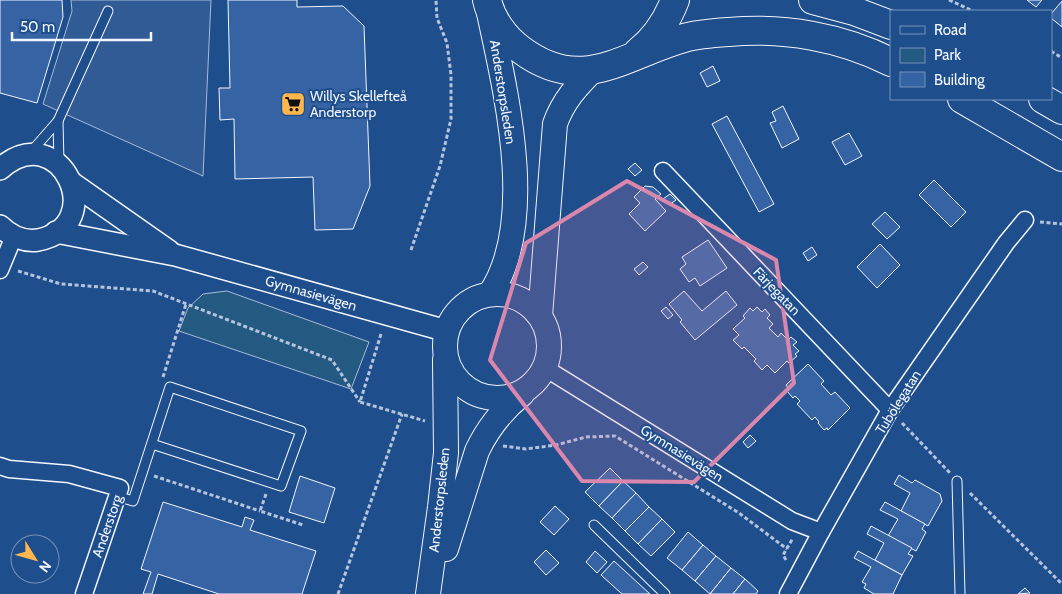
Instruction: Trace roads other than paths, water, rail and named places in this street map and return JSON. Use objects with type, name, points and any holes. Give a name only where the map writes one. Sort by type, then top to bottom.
[{"type":"highway","points":[[602,68],[634,55],[647,45],[662,28],[675,0]]},
{"type":"highway","points":[[813,0],[854,11],[890,25]]},
{"type":"highway","points":[[487,2],[505,36],[530,57],[560,69],[577,71],[602,68],[684,37],[775,30],[813,35],[874,54],[890,62]]},
{"type":"highway","points":[[964,100],[1062,157]]},
{"type":"highway","points":[[1045,100],[1062,110]]},
{"type":"main road","name":"Anderstorpsleden","points":[[487,2],[510,115],[515,186],[512,237],[507,259],[502,274],[490,294]]},
{"type":"main road","points":[[540,316],[556,124],[566,99],[577,86],[602,68]]},
{"type":"main road","points":[[527,389],[512,397],[486,398],[472,392],[459,382],[450,369],[445,355],[446,338],[453,317],[472,300],[490,294],[506,294],[521,300],[534,308],[546,327],[550,341],[550,350],[545,368]]},
{"type":"main road","name":"Anderstorpsleden","points":[[430,594],[446,453],[446,338]]},
{"type":"main road","name":"Anderstorpsleden","points":[[430,594],[477,451],[483,439],[505,408],[527,389],[545,368]]},
{"type":"street","points":[[2,165],[17,157],[28,155],[39,155],[59,165]]},
{"type":"street","name":"Gymnasievägen","points":[[59,165],[67,173],[72,183],[175,255]]},
{"type":"street","name":"Färjegatan","points":[[663,172],[890,410]]},
{"type":"street","points":[[1,268],[7,231],[24,240],[36,240],[46,238],[64,225],[72,210],[74,194],[72,183]]},
{"type":"street","name":"Tubölegatan","points":[[788,594],[890,410],[1024,220]]},
{"type":"street","name":"Gymnasievägen","points":[[56,232],[175,255],[446,338]]},
{"type":"street","name":"Gymnasievägen","points":[[545,368],[792,521],[821,532]]},
{"type":"street","name":"Anderstorg","points":[[0,466],[69,474],[120,488],[84,594]]},
{"type":"lane","points":[[28,155],[58,121],[108,11]]},
{"type":"lane","points":[[58,121],[59,165]]},
{"type":"lane","points":[[117,496],[132,501],[170,387],[301,431],[281,486],[152,444]]},
{"type":"lane","points":[[958,481],[960,594]]},
{"type":"lane","points":[[594,525],[665,594]]},
{"type":"place","name":"Willys Skellefteå Anderstorp","points":[[293,104]]}]
